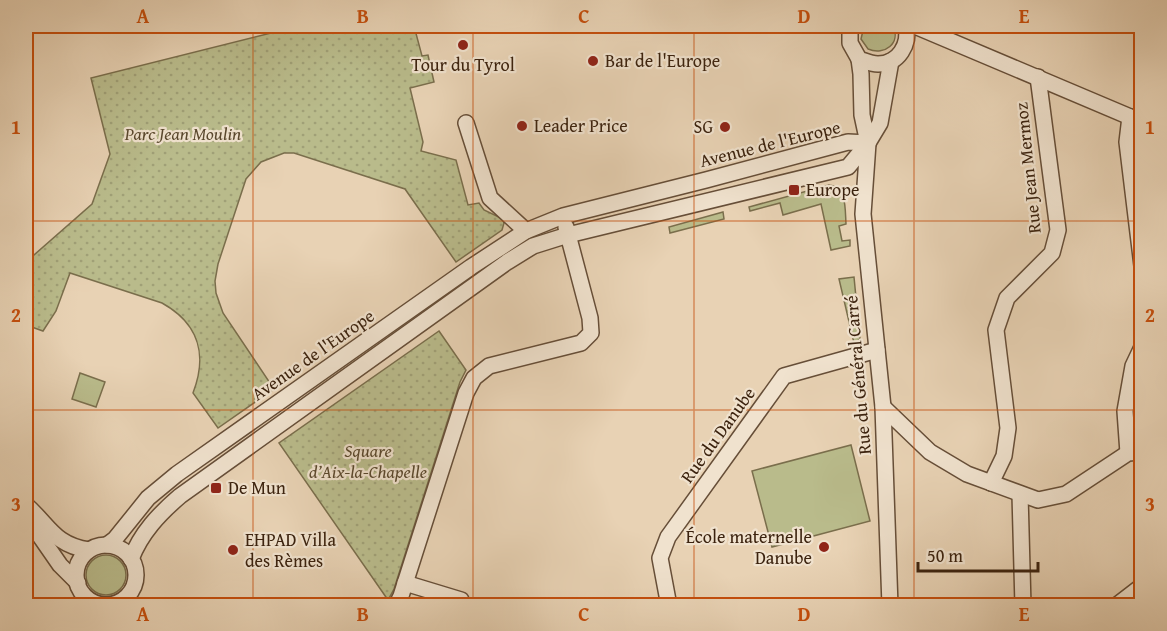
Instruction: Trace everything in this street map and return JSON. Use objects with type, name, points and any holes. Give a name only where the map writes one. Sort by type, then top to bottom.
[{"type":"street","name":"Rue du Général Carré","points":[[850,26],[850,43],[859,59],[862,115],[868,143],[863,214],[883,407],[890,606]]},
{"type":"street","points":[[859,59],[878,64],[891,61],[902,51],[906,42],[906,26]]},
{"type":"street","points":[[915,26],[1136,119],[1127,142],[1142,266]]},
{"type":"street","points":[[906,42],[921,35],[934,34]]},
{"type":"street","name":"Rue du Général Carré","points":[[868,143],[880,123],[891,61]]},
{"type":"street","name":"Rue Jean Mermoz","points":[[991,483],[1004,456],[1008,428],[996,330],[1007,298],[1052,253],[1058,230],[1038,77]]},
{"type":"street","points":[[466,123],[490,198],[526,231]]},
{"type":"street","name":"Avenue de l'Europe","points":[[106,545],[115,539],[148,498],[177,474],[471,267],[526,231],[563,216],[717,178],[848,142],[868,143]]},
{"type":"street","name":"Avenue de l'Europe","points":[[131,559],[139,540],[161,512],[174,501],[507,262],[533,246],[848,167],[868,143]]},
{"type":"street","points":[[396,606],[466,393],[474,378],[489,366],[581,343],[591,333],[591,318],[563,216]]},
{"type":"street","points":[[883,407],[930,452],[967,474],[1038,500],[1066,494],[1135,452],[1125,411],[1133,366],[1142,346]]},
{"type":"street","name":"Rue du Danube","points":[[669,606],[660,558],[668,537],[784,376],[877,350]]},
{"type":"street","points":[[310,381],[320,396]]},
{"type":"street","points":[[1020,494],[1023,606]]},
{"type":"street","points":[[26,505],[44,527],[71,546],[89,550],[106,545],[123,550],[131,559],[135,569],[134,586],[128,595],[113,604],[88,602],[76,574],[78,565],[89,550]]},
{"type":"street","points":[[26,516],[60,565],[78,583]]},
{"type":"street","points":[[405,583],[462,603]]},
{"type":"street","points":[[1116,606],[1142,586]]},
{"type":"green space","name":"Parc Jean Moulin","points":[[299,26],[414,26],[422,56],[428,55],[434,82],[410,88],[423,142],[421,151],[456,160],[468,205],[479,203],[484,210],[503,219],[504,223],[502,230],[456,262],[405,189],[294,153],[284,153],[261,162],[246,179],[218,264],[215,281],[216,293],[223,313],[274,389],[218,428],[193,393],[200,365],[197,341],[192,330],[174,311],[162,303],[70,273],[56,311],[43,331],[26,325],[26,262],[92,204],[110,154],[91,78]]},
{"type":"green space","points":[[864,26],[893,26],[895,38],[893,43],[880,51],[868,49],[861,39]]},
{"type":"green space","points":[[829,185],[839,189],[844,199],[846,224],[839,226],[842,241],[850,240],[850,246],[831,250],[821,204],[783,215],[780,203],[750,211],[749,207]]},
{"type":"green space","points":[[723,212],[724,219],[670,233],[669,227]]},
{"type":"green space","points":[[854,277],[860,339],[854,343],[839,279]]},
{"type":"green space","name":"Square d’Aix-la-Chapelle","points":[[439,331],[466,370],[460,382],[394,589],[388,600],[279,443]]},
{"type":"green space","points":[[80,373],[105,382],[96,407],[72,399]]},
{"type":"green space","points":[[851,445],[870,521],[772,547],[752,471]]},
{"type":"green space","points":[[106,555],[114,556],[120,561],[125,567],[125,583],[120,589],[114,594],[106,595],[98,594],[92,589],[87,583],[86,575],[87,567],[92,561],[98,556]]},
{"type":"place","name":"Tour du Tyrol","points":[[463,45]]},
{"type":"place","name":"Bar de l'Europe","points":[[593,61]]},
{"type":"place","name":"Leader Price","points":[[522,126]]},
{"type":"place","name":"SG","points":[[725,127]]},
{"type":"place","name":"Europe","points":[[794,190]]},
{"type":"place","name":"De Mun","points":[[216,488]]},
{"type":"place","name":"École maternelle Danube","points":[[824,547]]},
{"type":"place","name":"EHPAD Villa des Rèmes","points":[[233,550]]}]
